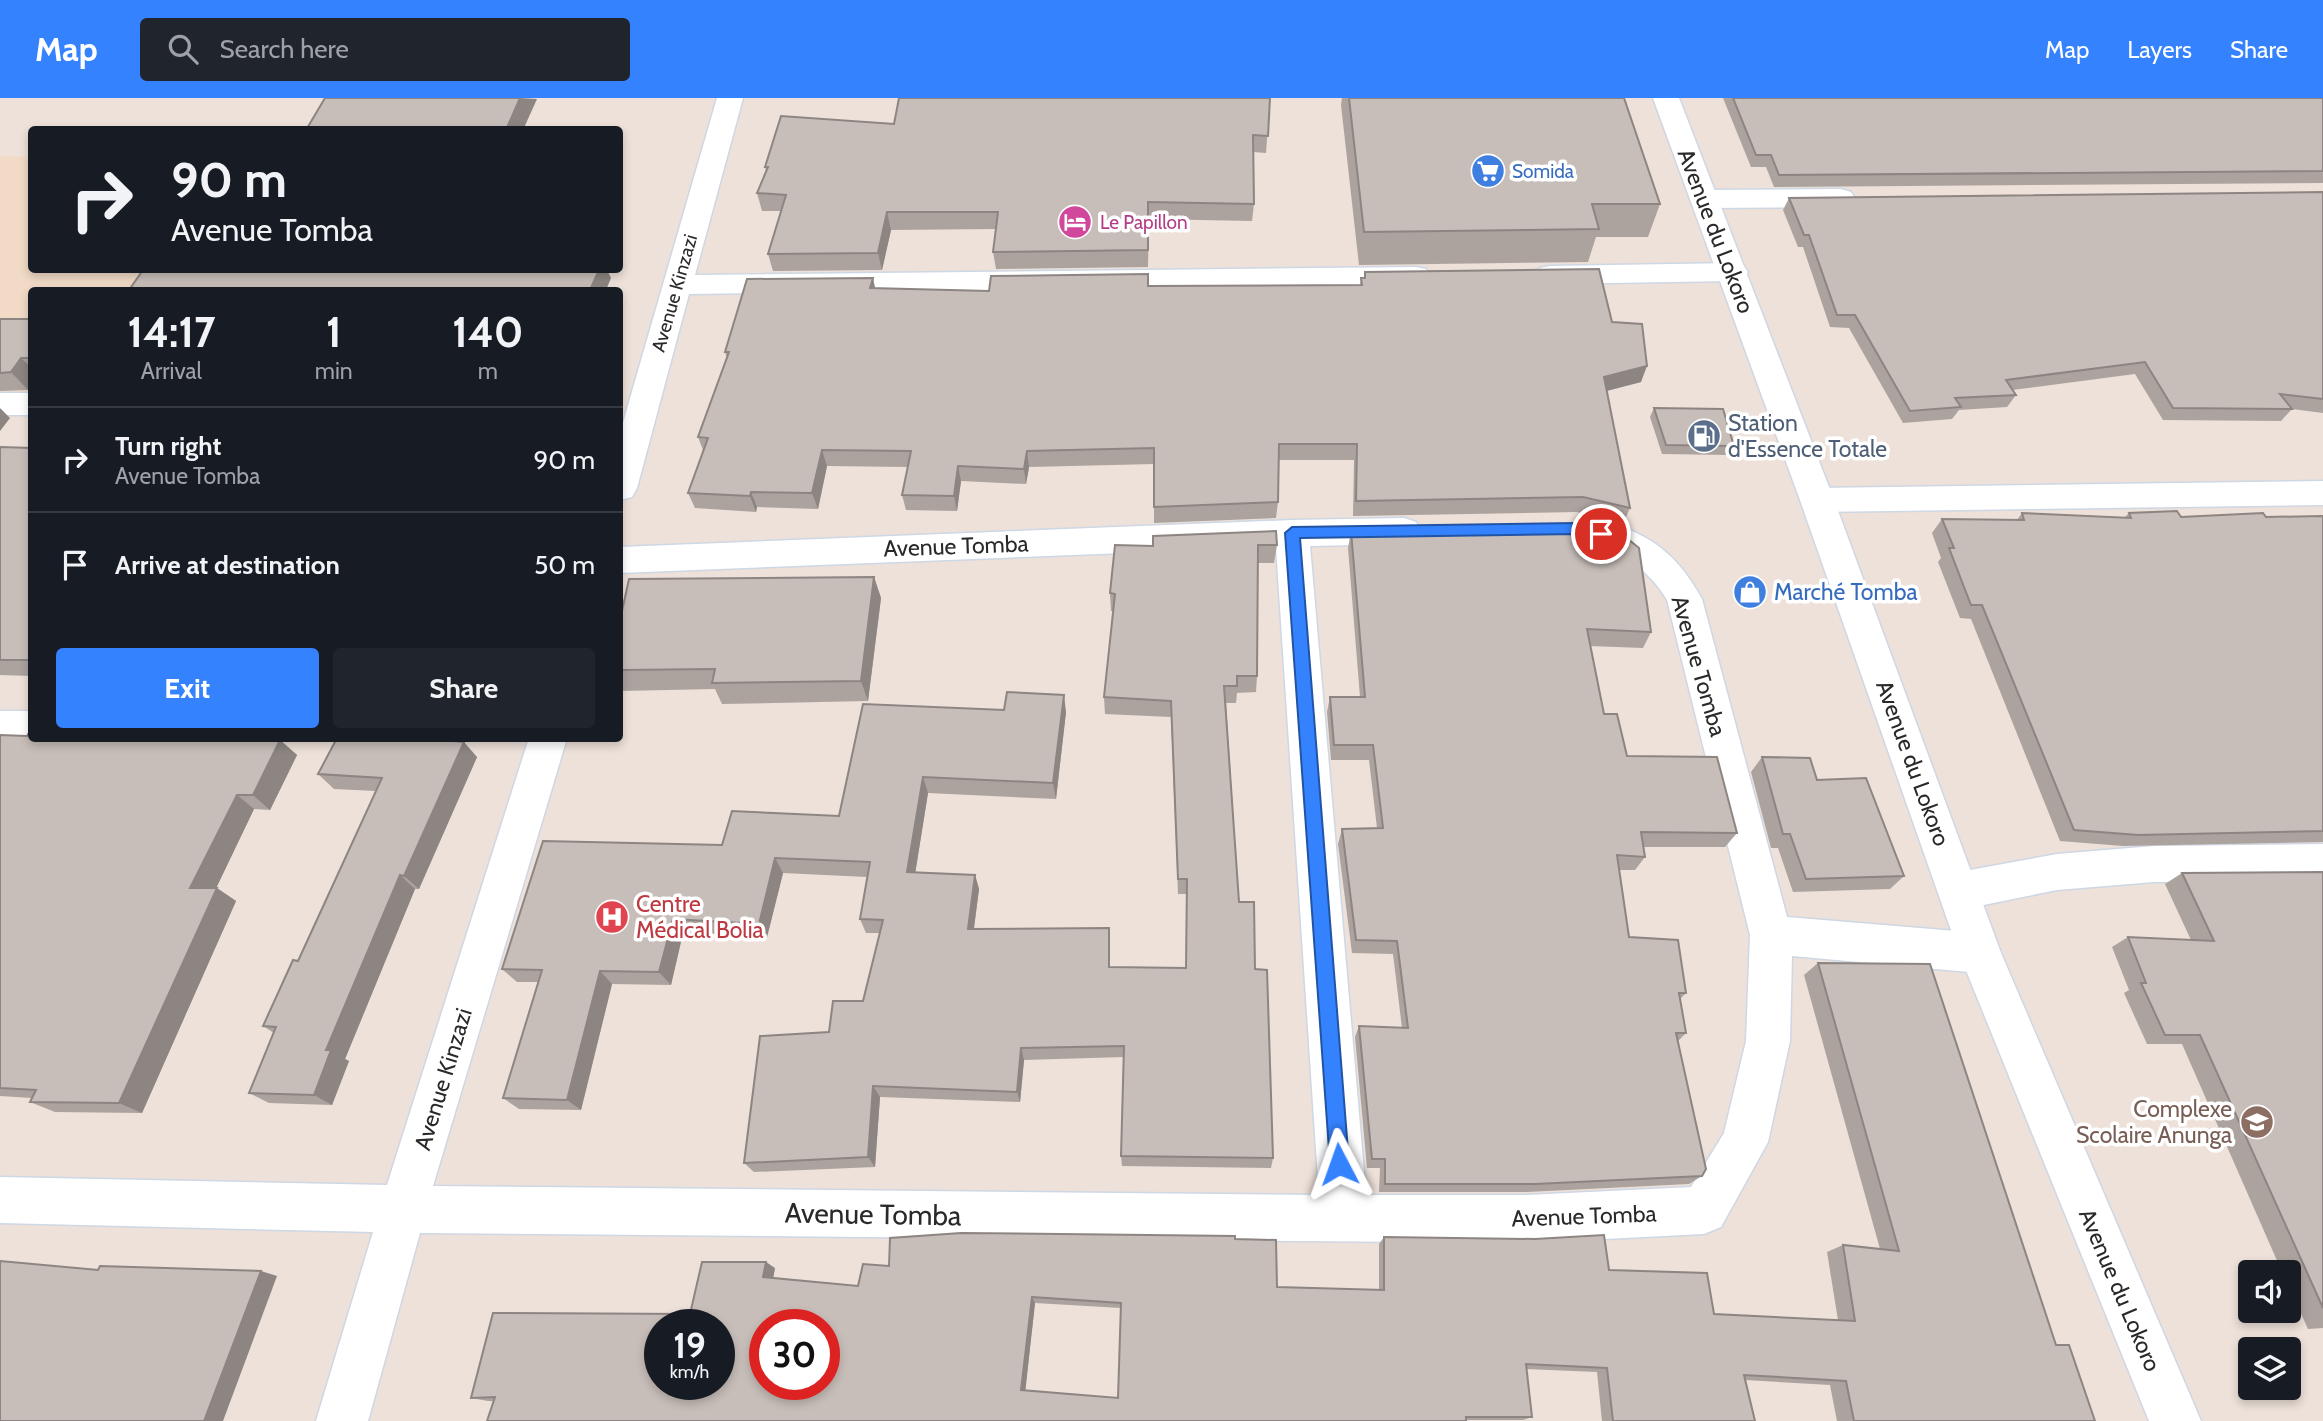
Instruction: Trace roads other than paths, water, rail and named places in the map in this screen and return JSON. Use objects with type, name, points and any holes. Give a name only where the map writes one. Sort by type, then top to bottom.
[{"type":"street","name":"Avenue Kinzazi","points":[[623,463],[630,406],[677,285],[730,98]]},
{"type":"street","name":"Avenue du Lokoro","points":[[1666,98],[1817,500],[1980,953],[2175,1421]]},
{"type":"street","points":[[1704,199],[1869,198]]},
{"type":"street","points":[[1525,275],[1733,272]]},
{"type":"street","points":[[677,285],[1441,276]]},
{"type":"street","points":[[0,404],[28,404]]},
{"type":"street","points":[[1817,500],[2323,493]]},
{"type":"street","name":"Avenue Tomba","points":[[0,1200],[403,1209],[1344,1219],[1527,1219],[1704,1210],[1745,1142],[1768,1041],[1771,935],[1679,591],[1670,573],[1626,539],[1577,528],[1564,529]]},
{"type":"street","name":"Avenue Tomba","points":[[623,560],[1292,533],[1441,530]]},
{"type":"street","points":[[1292,533],[1344,1219]]},
{"type":"street","points":[[0,727],[28,727]]},
{"type":"street","name":"Avenue Kinzazi","points":[[342,1421],[403,1209],[547,742]]},
{"type":"street","points":[[1959,891],[2057,872],[2154,864],[2323,862]]},
{"type":"street","points":[[1771,935],[1980,953]]},
{"type":"place","name":"Somida","points":[[1488,171]]},
{"type":"place","name":"Le Papillon","points":[[1075,222]]},
{"type":"place","name":"Station d'Essence Totale","points":[[1704,436]]},
{"type":"place","name":"Marché Tomba","points":[[1750,592]]},
{"type":"place","name":"Centre Médical Bolia","points":[[612,917]]},
{"type":"place","name":"Complexe Scolaire Anunga","points":[[2257,1122]]}]
